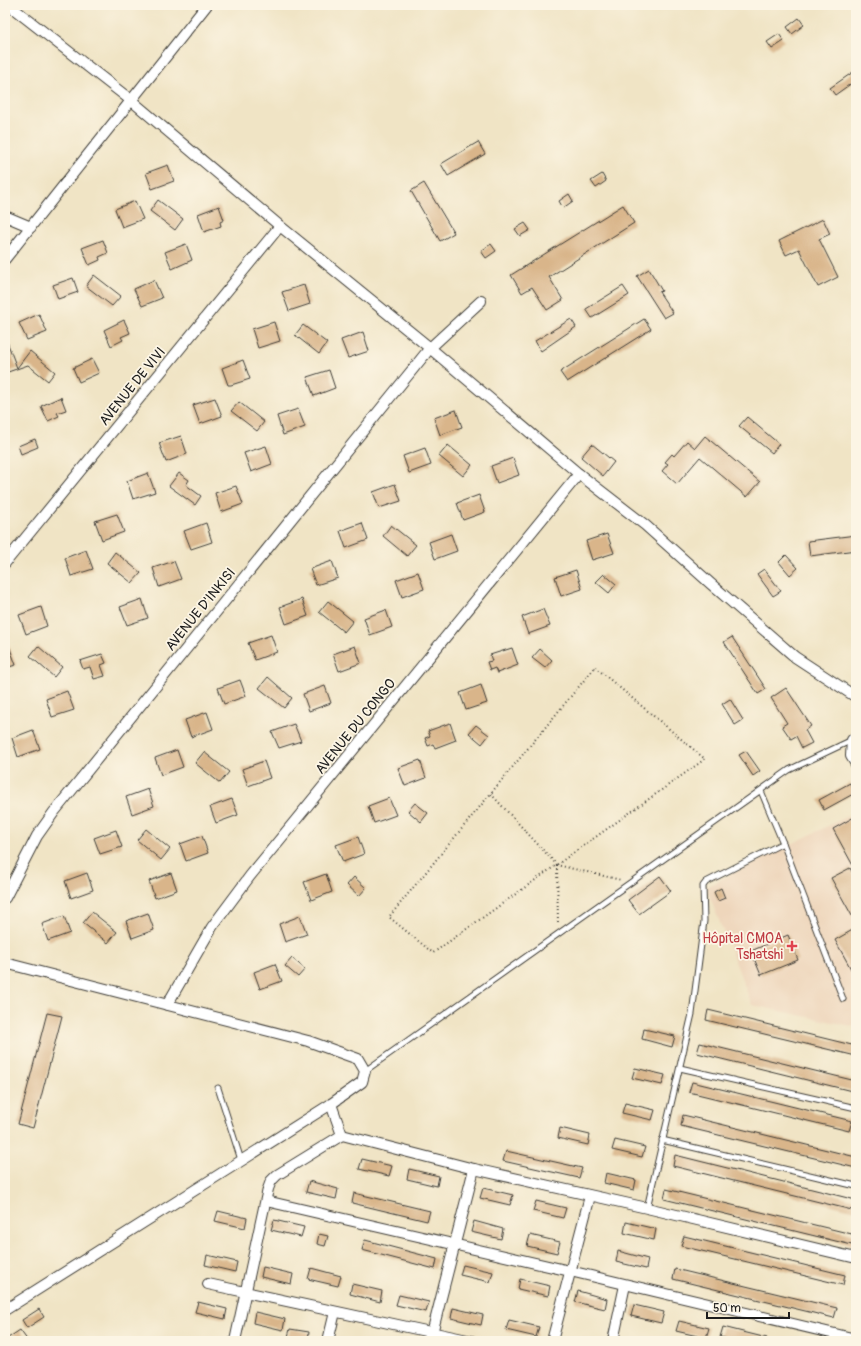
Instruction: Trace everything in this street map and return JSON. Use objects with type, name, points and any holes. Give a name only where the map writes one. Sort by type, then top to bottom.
[{"type":"street","points":[[9,5],[132,101],[280,226],[430,348],[579,474],[645,524],[711,584],[795,656],[856,697]]},
{"type":"street","points":[[5,259],[207,5]]},
{"type":"street","points":[[5,216],[31,226]]},
{"type":"street","name":"AVENUE DE VIVI","points":[[5,563],[280,226]]},
{"type":"street","name":"AVENUE D'INKISI","points":[[5,898],[38,836],[54,812],[430,348],[481,301]]},
{"type":"street","name":"AVENUE DU CONGO","points":[[167,1005],[208,934],[250,876],[579,474]]},
{"type":"street","points":[[854,738],[851,756],[856,764]]},
{"type":"street","points":[[5,963],[308,1041],[358,1059],[365,1071],[362,1082],[331,1104],[5,1310]]},
{"type":"street","points":[[331,1104],[342,1135]]},
{"type":"street","points":[[235,1341],[266,1201],[272,1181],[277,1175],[342,1135],[474,1170],[647,1208],[856,1258]]},
{"type":"street","points":[[431,1337],[474,1170]]},
{"type":"street","points":[[552,1341],[590,1196]]},
{"type":"street","points":[[266,1201],[856,1339]]},
{"type":"street","points":[[208,1284],[335,1312],[431,1337],[472,1341]]},
{"type":"street","points":[[613,1341],[626,1285]]},
{"type":"street","points":[[328,1341],[335,1312]]},
{"type":"lane","points":[[365,1071],[632,883],[789,770],[854,738]]},
{"type":"lane","points":[[761,791],[843,999]]},
{"type":"lane","points":[[647,1208],[692,1014],[704,921],[703,886],[706,882],[783,844]]},
{"type":"lane","points":[[680,1068],[856,1108]]},
{"type":"lane","points":[[218,1088],[241,1160]]},
{"type":"lane","points":[[662,1140],[856,1186]]},
{"type":"path","points":[[595,667],[705,759],[433,953],[389,917],[491,794],[595,667]]},
{"type":"path","points":[[491,794],[557,865],[632,883]]},
{"type":"path","points":[[557,865],[558,934]]},
{"type":"shaded area","name":"Hôpital CMOA Tshatshi","points":[[856,812],[856,1027],[752,1005],[706,887]]},
{"type":"building","points":[[799,18],[804,25],[792,34],[787,27]]},
{"type":"building","points":[[779,34],[784,41],[772,49],[767,42]]},
{"type":"building","points":[[856,70],[856,80],[835,95],[830,88]]},
{"type":"building","points":[[478,142],[485,154],[448,176],[441,164]]},
{"type":"building","points":[[168,165],[174,181],[152,189],[146,173]]},
{"type":"building","points":[[602,174],[606,181],[596,188],[591,181]]},
{"type":"building","points":[[424,183],[454,233],[440,241],[411,191]]},
{"type":"building","points":[[569,194],[573,201],[563,208],[559,201]]},
{"type":"building","points":[[158,200],[183,219],[175,230],[150,211]]},
{"type":"building","points":[[135,201],[143,219],[122,227],[115,209]]},
{"type":"building","points":[[623,205],[634,223],[549,277],[563,300],[547,310],[532,287],[522,293],[511,275]]},
{"type":"building","points":[[219,206],[224,220],[220,222],[221,226],[204,232],[198,214]]},
{"type":"building","points":[[823,219],[830,234],[819,239],[838,277],[818,287],[799,249],[786,255],[779,241]]},
{"type":"building","points":[[525,223],[530,230],[520,236],[515,229]]},
{"type":"building","points":[[103,240],[108,253],[99,257],[100,260],[89,265],[82,248]]},
{"type":"building","points":[[186,244],[192,260],[172,269],[165,252]]},
{"type":"building","points":[[491,244],[496,251],[486,258],[481,251]]},
{"type":"building","points":[[649,269],[662,291],[659,292],[673,313],[664,318],[637,276]]},
{"type":"building","points":[[94,275],[121,296],[112,306],[86,286]]},
{"type":"building","points":[[73,278],[78,292],[58,299],[53,285]]},
{"type":"building","points":[[154,280],[162,298],[142,306],[134,289]]},
{"type":"building","points":[[304,285],[310,304],[289,311],[282,292]]},
{"type":"building","points":[[623,286],[629,295],[592,318],[586,309]]},
{"type":"building","points":[[39,314],[47,332],[27,340],[19,323]]},
{"type":"building","points":[[571,319],[576,327],[541,351],[535,341]]},
{"type":"building","points":[[644,319],[651,329],[567,382],[560,372]]},
{"type":"building","points":[[124,320],[130,333],[121,337],[123,340],[111,346],[104,330]]},
{"type":"building","points":[[274,322],[280,341],[258,348],[252,329]]},
{"type":"building","points":[[303,325],[327,343],[319,354],[295,335]]},
{"type":"building","points":[[363,332],[369,351],[348,358],[341,340]]},
{"type":"building","points":[[5,339],[17,368],[30,351],[55,372],[48,381],[28,365],[5,373]]},
{"type":"building","points":[[92,359],[99,373],[79,382],[73,368]]},
{"type":"building","points":[[243,360],[250,379],[228,385],[222,368]]},
{"type":"building","points":[[329,370],[335,388],[314,396],[307,377]]},
{"type":"building","points":[[61,397],[66,410],[57,413],[59,416],[48,421],[41,406]]},
{"type":"building","points":[[215,398],[222,416],[200,424],[193,405]]},
{"type":"building","points":[[239,402],[264,422],[257,431],[231,411]]},
{"type":"building","points":[[298,409],[305,427],[283,435],[277,416]]},
{"type":"building","points":[[456,410],[462,427],[440,435],[434,418]]},
{"type":"building","points":[[747,417],[779,444],[772,453],[739,426]]},
{"type":"building","points":[[181,436],[187,454],[166,462],[159,443]]},
{"type":"building","points":[[705,436],[760,482],[747,497],[700,457],[677,484],[662,471],[668,464],[665,462],[672,454],[674,456],[687,441],[695,448]]},
{"type":"building","points":[[35,439],[38,447],[21,454],[18,446]]},
{"type":"building","points":[[592,444],[614,462],[603,476],[581,457]]},
{"type":"building","points":[[448,445],[472,465],[463,476],[439,456]]},
{"type":"building","points":[[266,446],[272,464],[251,472],[244,453]]},
{"type":"building","points":[[425,448],[431,465],[409,473],[403,456]]},
{"type":"building","points":[[513,458],[519,475],[497,483],[491,466]]},
{"type":"building","points":[[148,473],[155,492],[133,499],[127,481]]},
{"type":"building","points":[[179,473],[189,480],[186,485],[201,496],[195,505],[169,486]]},
{"type":"building","points":[[395,484],[401,501],[379,508],[373,492]]},
{"type":"building","points":[[236,486],[243,504],[221,512],[215,493]]},
{"type":"building","points":[[479,495],[485,512],[463,520],[457,503]]},
{"type":"building","points":[[117,514],[124,532],[102,540],[95,521]]},
{"type":"building","points":[[206,523],[212,542],[191,549],[184,531]]},
{"type":"building","points":[[362,523],[368,540],[346,548],[340,531]]},
{"type":"building","points":[[391,525],[416,545],[407,556],[383,536]]},
{"type":"building","points":[[451,534],[457,551],[435,559],[429,542]]},
{"type":"building","points":[[607,534],[614,553],[592,560],[586,541]]},
{"type":"building","points":[[856,535],[856,550],[810,556],[808,541]]},
{"type":"building","points":[[86,550],[93,569],[71,576],[65,558]]},
{"type":"building","points":[[115,552],[141,573],[132,583],[107,563]]},
{"type":"building","points":[[786,555],[798,568],[790,575],[779,562]]},
{"type":"building","points":[[174,561],[181,579],[159,587],[153,568]]},
{"type":"building","points":[[332,561],[338,578],[316,585],[310,569]]},
{"type":"building","points":[[764,569],[781,591],[773,596],[757,574]]},
{"type":"building","points":[[576,570],[582,589],[561,596],[555,577]]},
{"type":"building","points":[[418,572],[424,589],[402,597],[396,580]]},
{"type":"building","points":[[604,574],[616,584],[609,593],[596,582]]},
{"type":"building","points":[[142,599],[148,618],[127,625],[120,607]]},
{"type":"building","points":[[302,599],[308,616],[286,624],[280,607]]},
{"type":"building","points":[[328,601],[353,621],[344,632],[319,612]]},
{"type":"building","points":[[41,607],[47,626],[26,634],[19,615]]},
{"type":"building","points":[[543,609],[550,626],[528,634],[522,617]]},
{"type":"building","points":[[386,610],[392,627],[370,635],[364,618]]},
{"type":"building","points":[[271,635],[277,652],[255,660],[248,643]]},
{"type":"building","points":[[732,637],[766,689],[758,694],[724,642]]},
{"type":"building","points":[[5,638],[16,665],[5,668]]},
{"type":"building","points":[[38,646],[62,667],[54,677],[30,656]]},
{"type":"building","points":[[355,646],[361,663],[339,671],[333,654]]},
{"type":"building","points":[[512,648],[518,665],[497,673],[495,668],[490,670],[487,662],[492,661],[490,655]]},
{"type":"building","points":[[540,649],[552,660],[545,668],[532,658]]},
{"type":"building","points":[[102,654],[106,663],[101,665],[105,676],[94,679],[90,667],[83,669],[80,661]]},
{"type":"building","points":[[268,677],[292,698],[284,708],[259,688]]},
{"type":"building","points":[[240,680],[246,696],[224,704],[218,688]]},
{"type":"building","points":[[481,685],[487,703],[466,710],[460,693]]},
{"type":"building","points":[[325,686],[331,703],[309,711],[303,694]]},
{"type":"building","points":[[786,688],[811,726],[805,730],[812,743],[802,748],[796,736],[791,739],[782,726],[787,723],[771,698]]},
{"type":"building","points":[[67,691],[74,710],[52,717],[46,699]]},
{"type":"building","points":[[730,699],[743,720],[735,725],[722,704]]},
{"type":"building","points":[[207,712],[213,729],[191,737],[185,720]]},
{"type":"building","points":[[450,723],[456,740],[435,748],[433,744],[428,746],[425,738],[430,736],[428,731]]},
{"type":"building","points":[[294,724],[301,741],[279,748],[272,732]]},
{"type":"building","points":[[476,725],[489,735],[482,744],[469,733]]},
{"type":"building","points":[[33,730],[40,749],[18,757],[12,738]]},
{"type":"building","points":[[177,750],[183,767],[161,775],[155,758]]},
{"type":"building","points":[[746,751],[760,771],[753,776],[739,755]]},
{"type":"building","points":[[204,752],[229,772],[220,783],[195,763]]},
{"type":"building","points":[[420,760],[426,778],[405,786],[398,768]]},
{"type":"building","points":[[264,761],[270,778],[248,786],[242,769]]},
{"type":"building","points":[[850,783],[855,793],[824,810],[819,800]]},
{"type":"building","points":[[148,789],[154,806],[132,814],[126,797]]},
{"type":"building","points":[[389,798],[396,815],[374,823],[368,806]]},
{"type":"building","points":[[232,799],[238,815],[216,823],[210,807]]},
{"type":"building","points":[[415,803],[428,813],[421,822],[408,811]]},
{"type":"building","points":[[856,816],[856,871],[833,829]]},
{"type":"building","points":[[146,829],[170,849],[161,860],[137,840]]},
{"type":"building","points":[[116,830],[122,847],[100,854],[94,838]]},
{"type":"building","points":[[202,836],[208,853],[186,861],[180,844]]},
{"type":"building","points":[[358,837],[364,854],[343,862],[336,845]]},
{"type":"building","points":[[850,868],[856,879],[856,923],[831,878]]},
{"type":"building","points":[[87,873],[93,890],[71,898],[65,881]]},
{"type":"building","points":[[171,873],[177,890],[155,898],[149,881]]},
{"type":"building","points":[[326,874],[332,892],[311,900],[304,882]]},
{"type":"building","points":[[660,876],[671,891],[639,914],[628,900]]},
{"type":"building","points":[[354,877],[366,888],[359,896],[347,885]]},
{"type":"building","points":[[721,888],[725,898],[718,901],[714,892]]},
{"type":"building","points":[[92,912],[117,932],[108,943],[83,923]]},
{"type":"building","points":[[148,913],[154,930],[132,938],[126,921]]},
{"type":"building","points":[[64,916],[70,933],[48,941],[42,924]]},
{"type":"building","points":[[300,916],[307,934],[285,942],[279,924]]},
{"type":"building","points":[[856,928],[856,978],[835,940]]},
{"type":"building","points":[[788,935],[798,960],[761,975],[751,951]]},
{"type":"building","points":[[292,958],[305,969],[298,977],[285,966]]},
{"type":"building","points":[[275,964],[282,981],[260,989],[254,972]]},
{"type":"building","points":[[708,1010],[856,1046],[856,1056],[706,1020]]},
{"type":"building","points":[[47,1013],[62,1016],[33,1128],[18,1124]]},
{"type":"building","points":[[644,1029],[675,1036],[672,1047],[642,1039]]},
{"type":"building","points":[[700,1043],[856,1081],[856,1092],[697,1053]]},
{"type":"building","points":[[635,1068],[665,1075],[662,1085],[632,1078]]},
{"type":"building","points":[[692,1082],[852,1121],[849,1131],[689,1092]]},
{"type":"building","points":[[625,1103],[655,1110],[652,1120],[622,1113]]},
{"type":"building","points":[[683,1115],[856,1157],[856,1168],[681,1126]]},
{"type":"building","points":[[560,1128],[590,1135],[588,1145],[558,1138]]},
{"type":"building","points":[[615,1140],[645,1147],[642,1157],[612,1150]]},
{"type":"building","points":[[506,1151],[582,1168],[579,1178],[503,1161]]},
{"type":"building","points":[[675,1155],[856,1200],[856,1211],[673,1166]]},
{"type":"building","points":[[362,1159],[392,1166],[389,1176],[359,1169]]},
{"type":"building","points":[[409,1169],[439,1176],[437,1186],[407,1179]]},
{"type":"building","points":[[606,1173],[636,1180],[634,1190],[604,1183]]},
{"type":"building","points":[[309,1181],[338,1189],[336,1199],[306,1192]]},
{"type":"building","points":[[483,1188],[513,1195],[510,1205],[480,1198]]},
{"type":"building","points":[[666,1189],[856,1235],[856,1246],[664,1199]]},
{"type":"building","points":[[354,1193],[430,1211],[427,1221],[352,1203]]},
{"type":"building","points":[[536,1201],[566,1208],[563,1218],[533,1211]]},
{"type":"building","points":[[218,1211],[247,1218],[245,1228],[215,1221]]},
{"type":"building","points":[[274,1220],[304,1227],[301,1237],[271,1230]]},
{"type":"building","points":[[474,1221],[503,1229],[501,1239],[471,1232]]},
{"type":"building","points":[[626,1222],[656,1229],[654,1240],[624,1233]]},
{"type":"building","points":[[319,1234],[328,1236],[325,1246],[317,1244]]},
{"type":"building","points":[[530,1235],[560,1242],[557,1253],[527,1246]]},
{"type":"building","points":[[684,1236],[845,1275],[843,1285],[681,1246]]},
{"type":"building","points":[[365,1240],[437,1259],[435,1269],[362,1250]]},
{"type":"building","points":[[618,1251],[648,1259],[646,1269],[616,1262]]},
{"type":"building","points":[[207,1255],[237,1262],[235,1272],[205,1265]]},
{"type":"building","points":[[463,1265],[493,1272],[490,1282],[460,1275]]},
{"type":"building","points":[[263,1267],[293,1274],[291,1284],[261,1277]]},
{"type":"building","points":[[311,1268],[341,1276],[338,1286],[308,1279]]},
{"type":"building","points":[[675,1269],[837,1308],[834,1318],[673,1279]]},
{"type":"building","points":[[520,1279],[550,1286],[548,1296],[518,1289]]},
{"type":"building","points":[[352,1284],[382,1291],[380,1302],[350,1294]]},
{"type":"building","points":[[578,1291],[607,1299],[605,1309],[575,1302]]},
{"type":"building","points":[[399,1295],[429,1302],[426,1312],[396,1305]]},
{"type":"building","points":[[198,1302],[227,1309],[225,1319],[195,1312]]},
{"type":"building","points":[[634,1305],[664,1312],[661,1323],[631,1316]]},
{"type":"building","points":[[453,1308],[483,1315],[481,1325],[451,1318]]},
{"type":"building","points":[[39,1309],[44,1317],[27,1328],[22,1320]]},
{"type":"building","points":[[255,1312],[285,1319],[283,1330],[253,1323]]},
{"type":"building","points":[[509,1320],[539,1327],[536,1337],[506,1330]]},
{"type":"building","points":[[679,1321],[709,1328],[706,1338],[676,1331]]},
{"type":"building","points":[[723,1327],[767,1338],[766,1341],[736,1341],[720,1337]]},
{"type":"building","points":[[290,1329],[309,1332],[308,1341],[287,1341]]},
{"type":"building","points":[[20,1330],[28,1341],[5,1341],[5,1340]]},
{"type":"place","name":"Hôpital CMOA Tshatshi","points":[[792,946]]}]
